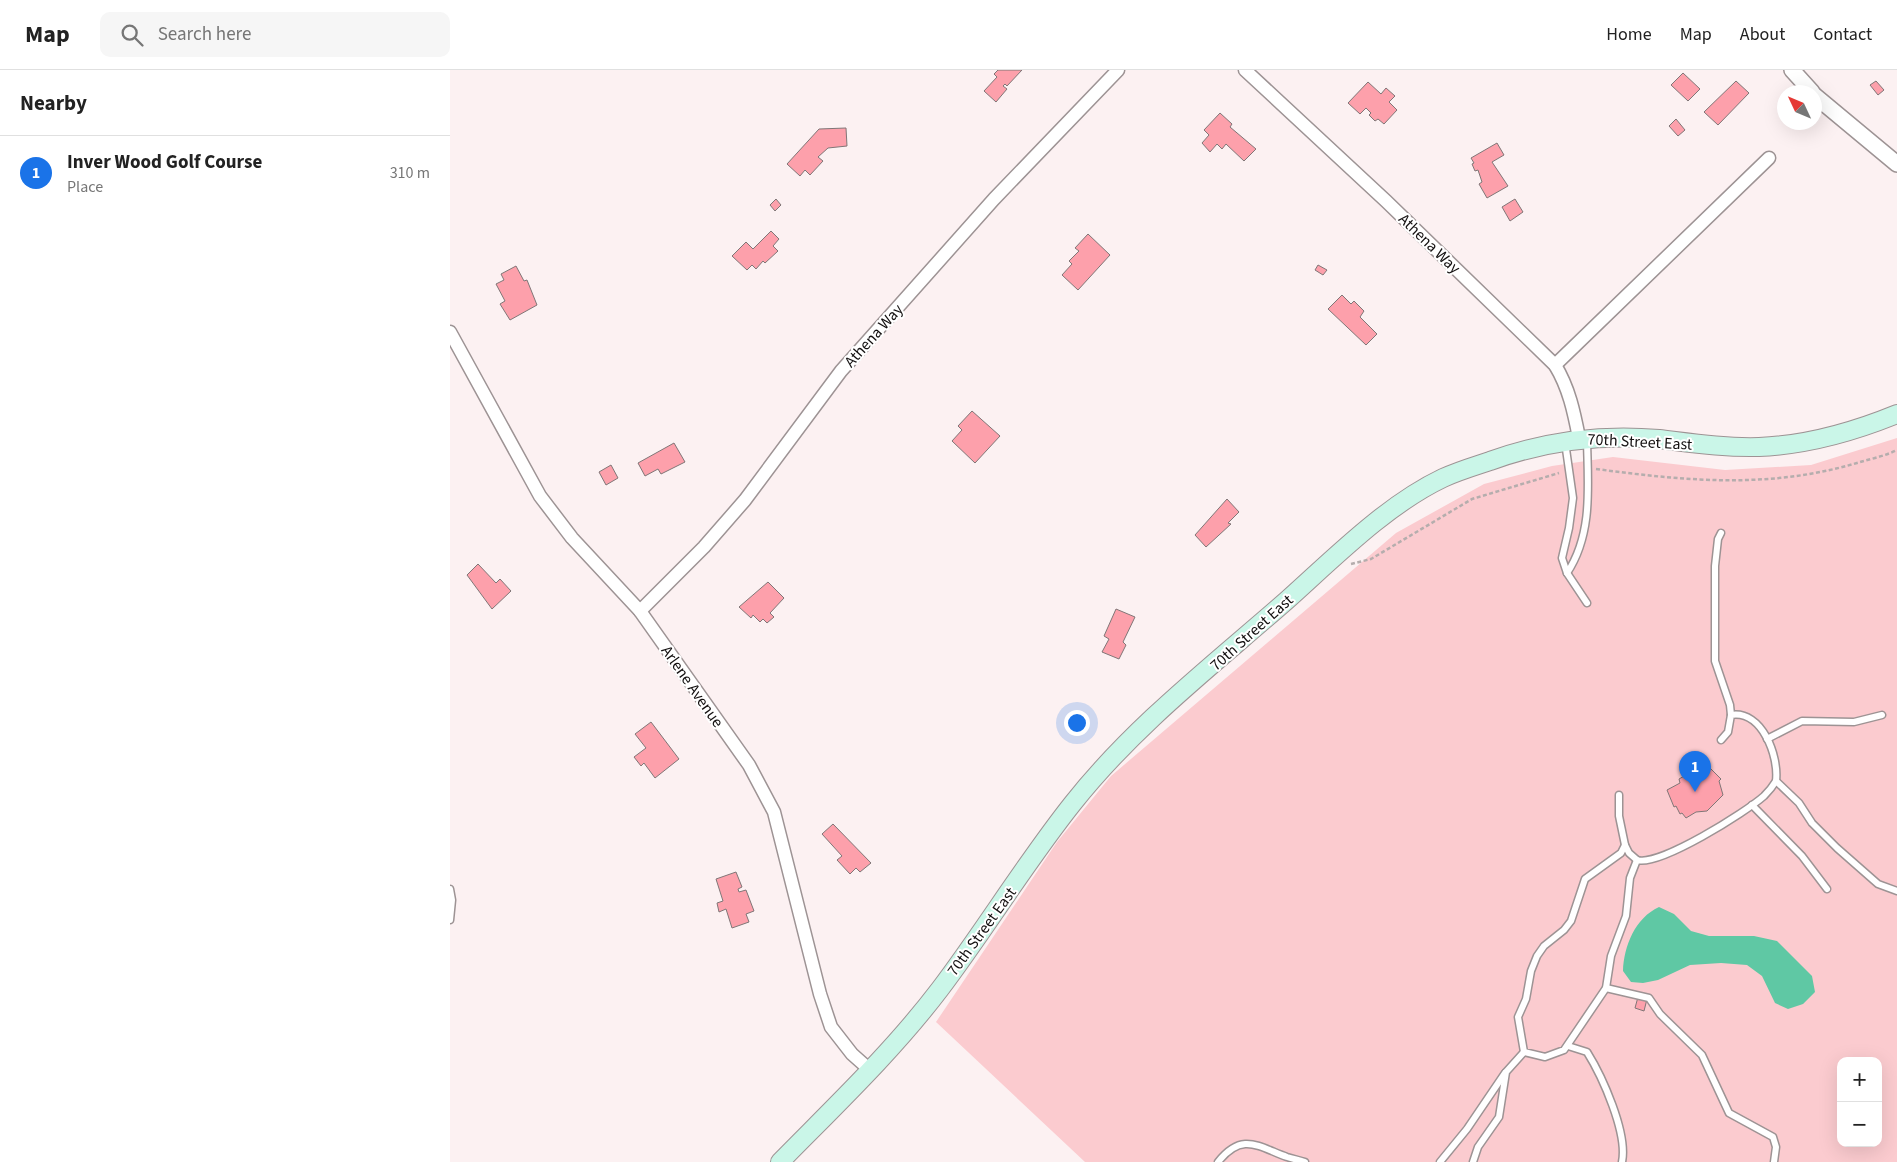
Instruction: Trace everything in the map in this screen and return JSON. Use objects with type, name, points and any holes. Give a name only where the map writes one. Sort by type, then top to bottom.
[{"type":"main road","name":"70th Street East","points":[[780,1162],[870,1070],[939,990],[1074,802],[1151,720],[1307,582],[1401,503],[1443,479],[1494,459],[1577,439],[1658,439],[1718,446],[1776,445],[1844,433],[1897,414]]},
{"type":"street","name":"Athena Way","points":[[640,611],[704,547],[744,500],[841,371],[994,199],[1118,70]]},
{"type":"street","name":"Athena Way","points":[[1245,70],[1386,201],[1555,365],[1564,380],[1572,404],[1577,439]]},
{"type":"street","points":[[1792,70],[1805,85]]},
{"type":"street","points":[[1822,102],[1897,164]]},
{"type":"street","points":[[1555,365],[1769,158]]},
{"type":"street","name":"Arlene Avenue","points":[[450,332],[540,496],[572,538],[640,611],[749,765],[774,812],[820,994],[832,1028],[852,1054],[870,1070]]},
{"type":"lane","points":[[1567,573],[1575,562],[1588,508],[1588,467],[1577,439]]},
{"type":"lane","points":[[1577,439],[1569,470],[1573,498],[1562,558],[1567,573],[1587,603]]},
{"type":"lane","points":[[1721,533],[1718,539],[1716,566],[1714,661],[1731,715],[1728,732],[1721,740]]},
{"type":"lane","points":[[1731,715],[1741,715],[1754,722],[1767,739],[1773,754],[1776,780],[1799,804],[1812,823],[1878,884],[1897,891]]},
{"type":"lane","points":[[1767,739],[1802,721],[1854,722],[1882,715]]},
{"type":"lane","points":[[1620,795],[1619,816],[1625,844],[1629,853],[1637,860],[1645,862],[1670,854],[1752,805],[1766,794],[1776,780]]},
{"type":"lane","points":[[1752,805],[1802,856],[1827,889]]},
{"type":"lane","points":[[1524,1052],[1518,1017],[1526,999],[1537,956],[1544,946],[1571,922],[1585,879],[1621,853],[1625,844]]},
{"type":"lane","points":[[1524,1052],[1550,1057],[1568,1046],[1590,1007],[1606,988],[1611,956],[1626,916],[1630,878],[1637,860]]},
{"type":"lane","points":[[450,889],[452,900],[450,920]]},
{"type":"lane","points":[[1606,988],[1649,998],[1665,1018],[1702,1055],[1729,1113],[1773,1137],[1776,1147],[1774,1162]]},
{"type":"lane","points":[[1568,1046],[1587,1052],[1598,1071],[1622,1138],[1622,1162]]},
{"type":"lane","points":[[1440,1162],[1467,1129],[1506,1072],[1524,1052]]},
{"type":"lane","points":[[1473,1162],[1478,1147],[1499,1117],[1506,1072]]},
{"type":"lane","points":[[1218,1162],[1226,1152],[1241,1143],[1264,1147],[1305,1162]]},
{"type":"path","points":[[1588,467],[1701,481],[1778,480],[1827,472],[1897,450]]},
{"type":"path","points":[[1346,565],[1371,559],[1472,499],[1569,470]]},
{"type":"shaded area","points":[[1897,438],[1897,1162],[1085,1162],[936,1022],[1057,842],[1111,776],[1396,533],[1484,484],[1552,466],[1613,457],[1725,470],[1811,465]]},
{"type":"shaded area","points":[[1659,907],[1674,914],[1691,931],[1709,936],[1754,936],[1777,941],[1812,976],[1815,992],[1803,1004],[1788,1009],[1775,1003],[1762,976],[1747,965],[1721,963],[1690,965],[1658,980],[1643,983],[1631,982],[1623,971],[1626,952],[1632,934],[1643,918]]},
{"type":"building","points":[[998,70],[1022,70],[1007,86],[1005,84],[1003,86],[1007,89],[996,102],[984,91],[997,77],[994,74]]},
{"type":"building","points":[[1683,73],[1700,89],[1688,101],[1671,85]]},
{"type":"building","points":[[1736,81],[1749,93],[1718,125],[1704,112]]},
{"type":"building","points":[[1876,81],[1884,90],[1878,95],[1870,85]]},
{"type":"building","points":[[1368,82],[1381,94],[1386,88],[1395,96],[1389,102],[1397,110],[1384,124],[1378,119],[1375,121],[1369,115],[1371,113],[1366,108],[1360,114],[1348,103]]},
{"type":"building","points":[[1220,113],[1232,124],[1230,127],[1256,149],[1244,161],[1226,144],[1222,149],[1217,144],[1210,152],[1202,143],[1209,135],[1204,130]]},
{"type":"building","points":[[1676,119],[1685,130],[1678,136],[1669,126]]},
{"type":"building","points":[[846,128],[847,146],[828,148],[818,157],[823,161],[810,175],[805,170],[800,176],[787,164],[819,129]]},
{"type":"building","points":[[1497,143],[1504,155],[1492,162],[1508,186],[1487,198],[1479,184],[1482,182],[1478,170],[1475,171],[1471,158]]},
{"type":"building","points":[[776,199],[781,205],[775,211],[770,205]]},
{"type":"building","points":[[1515,199],[1523,212],[1510,221],[1502,207]]},
{"type":"building","points":[[771,231],[779,239],[773,246],[778,251],[765,263],[763,261],[756,269],[752,265],[747,270],[732,256],[746,242],[753,249]]},
{"type":"building","points":[[1088,234],[1110,255],[1078,290],[1062,275],[1072,264],[1069,261],[1079,251],[1075,248]]},
{"type":"building","points":[[1318,265],[1327,270],[1323,275],[1315,270]]},
{"type":"building","points":[[516,266],[524,281],[527,280],[537,305],[510,320],[500,304],[505,301],[496,284],[504,280],[501,274]]},
{"type":"building","points":[[1342,295],[1351,304],[1354,301],[1364,311],[1360,317],[1377,334],[1366,345],[1328,309]]},
{"type":"building","points":[[972,411],[1000,436],[975,463],[952,441],[962,430],[958,426]]},
{"type":"building","points":[[674,443],[685,462],[661,474],[658,469],[645,476],[638,463]]},
{"type":"building","points":[[611,465],[618,478],[606,485],[599,472]]},
{"type":"building","points":[[1227,499],[1239,512],[1228,523],[1231,524],[1206,547],[1195,535]]},
{"type":"building","points":[[478,564],[496,583],[500,579],[511,591],[492,609],[467,575]]},
{"type":"building","points":[[768,582],[784,598],[770,613],[774,617],[767,623],[763,619],[760,622],[753,615],[751,618],[739,607]]},
{"type":"building","points":[[1116,609],[1135,617],[1123,642],[1126,645],[1119,659],[1102,652],[1109,639],[1104,636]]},
{"type":"building","points":[[651,722],[679,759],[655,778],[644,763],[641,766],[634,757],[646,748],[635,734]]},
{"type":"building","points":[[1709,767],[1721,779],[1719,781],[1723,795],[1707,811],[1696,812],[1686,818],[1682,813],[1680,814],[1676,806],[1674,807],[1667,790],[1680,783],[1679,779],[1693,771],[1696,774]]},
{"type":"building","points":[[833,824],[871,863],[860,872],[856,868],[850,874],[837,860],[842,856],[822,834]]},
{"type":"building","points":[[736,872],[742,887],[738,889],[739,892],[746,890],[754,911],[746,914],[749,922],[732,928],[726,909],[719,912],[717,903],[723,901],[716,879]]},
{"type":"building","points":[[1638,997],[1647,999],[1644,1011],[1635,1008]]},
{"type":"place","name":"Inver Wood Golf Course","points":[[1695,792]]}]
